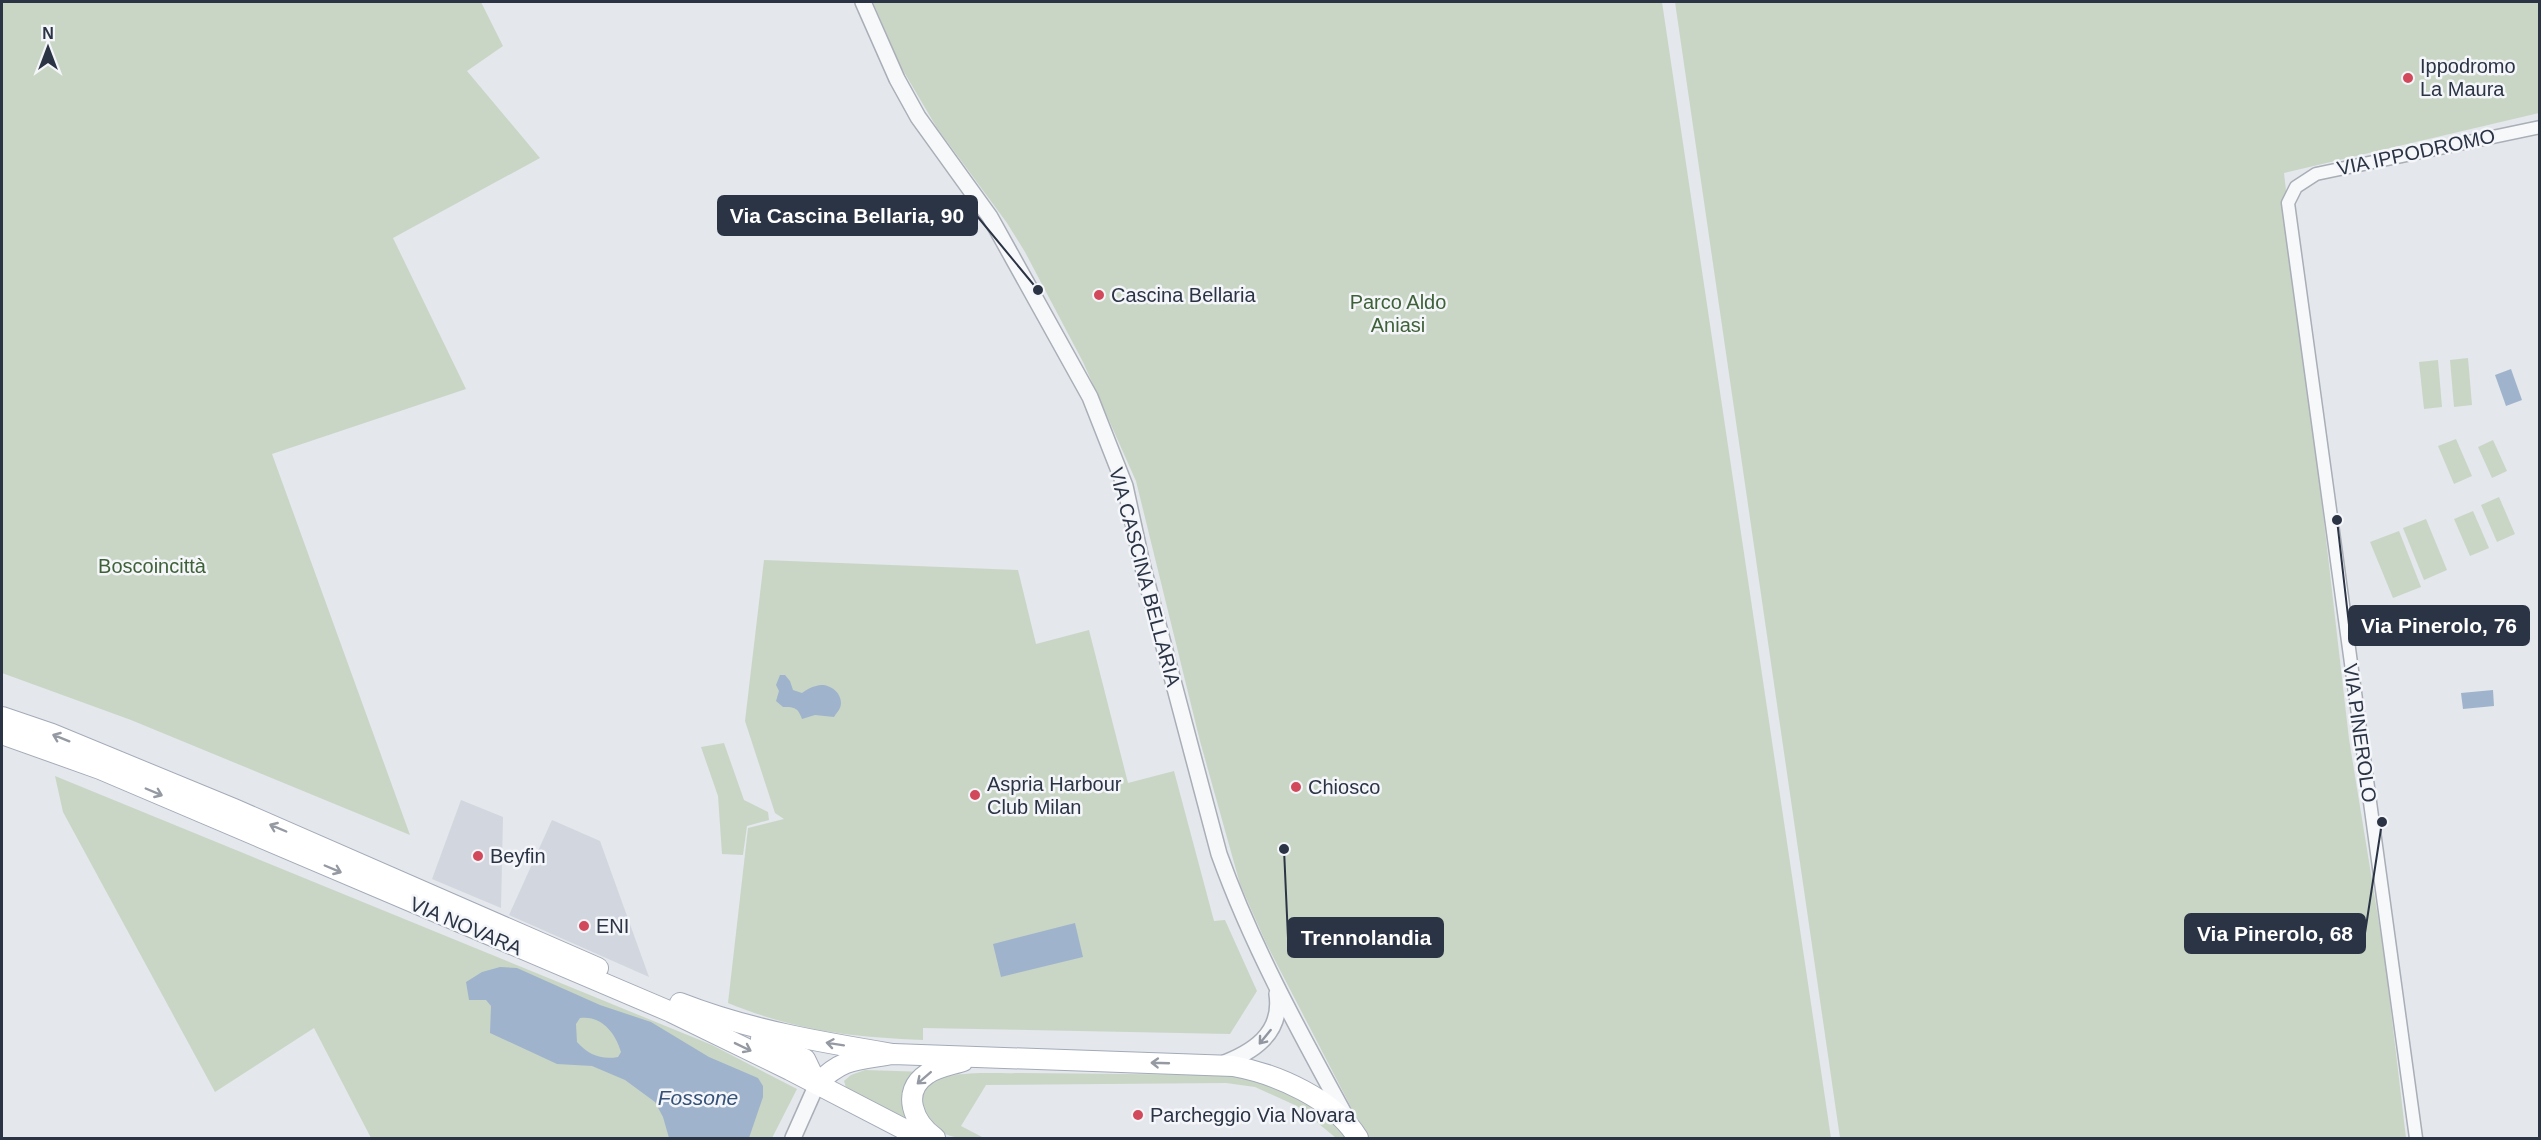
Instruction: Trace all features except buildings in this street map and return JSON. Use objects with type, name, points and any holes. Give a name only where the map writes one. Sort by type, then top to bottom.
[{"type":"main road","name":"VIA NOVARA","points":[[2,717],[52,734],[214,800],[705,1013],[788,1036],[892,1054]]},
{"type":"main road","name":"VIA NOVARA","points":[[2,734],[100,769],[671,1012],[921,1138]]},
{"type":"main road","points":[[705,1013],[805,1059],[817,1084],[832,1068],[842,1063],[892,1054]]},
{"type":"main road","name":"VIA CASCINA BELLARIA","points":[[892,1054],[1218,1065],[1257,1071],[1283,1080],[1329,1107],[1356,1135]]},
{"type":"main road","points":[[935,1138],[918,1120],[911,1099],[914,1089],[929,1073],[977,1056]]},
{"type":"street","name":"VIA CASCINA BELLARIA","points":[[863,2],[897,79],[918,117],[990,217],[1090,397],[1125,486],[1142,564],[1219,854],[1231,889],[1275,985],[1356,1135]]},
{"type":"street","name":"VIA IPPODROMO","points":[[2296,187],[2306,179],[2326,171],[2540,127]]},
{"type":"street","name":"VIA PINEROLO","points":[[2296,187],[2290,197],[2288,210],[2416,1138]]},
{"type":"street","name":"VIA CASCINA BELLARIA","points":[[1218,1065],[1254,1049],[1269,1035],[1277,1012],[1275,985]]},
{"type":"street","points":[[793,1138],[817,1084]]},
{"type":"shaded area","points":[[461,800],[503,817],[501,908],[432,879]]},
{"type":"shaded area","points":[[552,820],[600,841],[649,977],[509,915]]},
{"type":"green space","name":"Boscoincittà","points":[[2,2],[481,2],[503,46],[467,71],[540,158],[393,238],[466,389],[272,454],[410,835],[131,720],[2,673]]},
{"type":"green space","name":"Parco Aldo Aniasi","points":[[873,2],[1662,2],[1831,1138],[1367,1138],[1266,943],[1240,884],[1200,741],[1136,481],[1083,362],[1025,252],[1007,223],[937,128],[901,67]]},
{"type":"green space","points":[[1675,2],[2539,2],[2539,113],[2284,173],[2349,739],[2385,960],[2406,1138],[1840,1138]]},
{"type":"green space","points":[[2468,358],[2472,405],[2454,407],[2450,360]]},
{"type":"green space","points":[[2438,360],[2442,407],[2424,409],[2419,362]]},
{"type":"green space","points":[[2456,439],[2472,476],[2454,484],[2438,446]]},
{"type":"green space","points":[[2493,440],[2507,471],[2492,478],[2478,447]]},
{"type":"green space","points":[[2499,497],[2515,534],[2497,542],[2481,505]]},
{"type":"green space","points":[[2473,511],[2489,548],[2470,556],[2454,519]]},
{"type":"green space","points":[[2426,519],[2447,570],[2424,580],[2403,528]]},
{"type":"green space","points":[[2399,531],[2421,587],[2393,598],[2370,542]]},
{"type":"green space","name":"Aspria Harbour Club Milan","points":[[764,560],[1018,570],[1036,644],[1089,630],[1128,783],[1174,771],[1214,921],[1225,920],[1257,991],[1230,1034],[923,1028],[923,1040],[896,1039],[824,1031],[753,1013],[728,1003],[748,828],[784,819],[775,813],[745,721]]},
{"type":"green space","points":[[724,743],[744,800],[768,812],[769,820],[747,826],[743,855],[722,854],[718,796],[701,747]]},
{"type":"green space","points":[[55,776],[712,1045],[797,1089],[772,1138],[371,1138],[314,1028],[215,1092],[63,812]]},
{"type":"green space","points":[[865,1070],[927,1072],[916,1125],[847,1091],[844,1081],[851,1075]]},
{"type":"green space","points":[[968,1074],[1232,1075],[1292,1093],[1332,1120],[1346,1138],[1336,1138],[1297,1106],[1255,1087],[1226,1083],[986,1085],[961,1126],[984,1138],[950,1136],[937,1130],[922,1117],[921,1090],[941,1078]]},
{"type":"water","points":[[2511,369],[2522,400],[2506,406],[2495,375]]},
{"type":"water","points":[[780,675],[785,675],[793,690],[802,693],[820,685],[833,688],[839,695],[841,705],[839,710],[834,717],[815,715],[802,719],[795,709],[783,707],[776,701],[779,691],[776,685]]},
{"type":"water","points":[[2493,690],[2494,706],[2463,709],[2461,693]]},
{"type":"water","points":[[1075,923],[1083,957],[1001,977],[993,944]]},
{"type":"water","name":"Fossone","points":[[500,967],[517,968],[600,1005],[651,1022],[709,1057],[758,1078],[763,1086],[763,1097],[749,1138],[669,1138],[663,1117],[655,1102],[625,1080],[592,1066],[557,1064],[490,1033],[491,1006],[486,1000],[469,1000],[466,982],[482,972]],"holes":[[[580,1018],[588,1018],[601,1023],[612,1033],[621,1052],[618,1057],[596,1056],[577,1042],[576,1024]]]},
{"type":"place","name":"Ippodromo La Maura","points":[[2408,78]]},
{"type":"place","name":"Via Cascina Bellaria, 90","points":[[1038,290]]},
{"type":"place","name":"Cascina Bellaria","points":[[1099,295]]},
{"type":"place","name":"Via Pinerolo, 76","points":[[2337,520]]},
{"type":"place","name":"Chiosco","points":[[1296,787]]},
{"type":"place","name":"Aspria Harbour Club Milan","points":[[975,795]]},
{"type":"place","name":"Via Pinerolo, 68","points":[[2382,822]]},
{"type":"place","name":"Trennolandia","points":[[1284,849]]},
{"type":"place","name":"Beyfin","points":[[478,856]]},
{"type":"place","name":"ENI","points":[[584,926]]},
{"type":"place","name":"Parcheggio Via Novara","points":[[1138,1115]]}]
